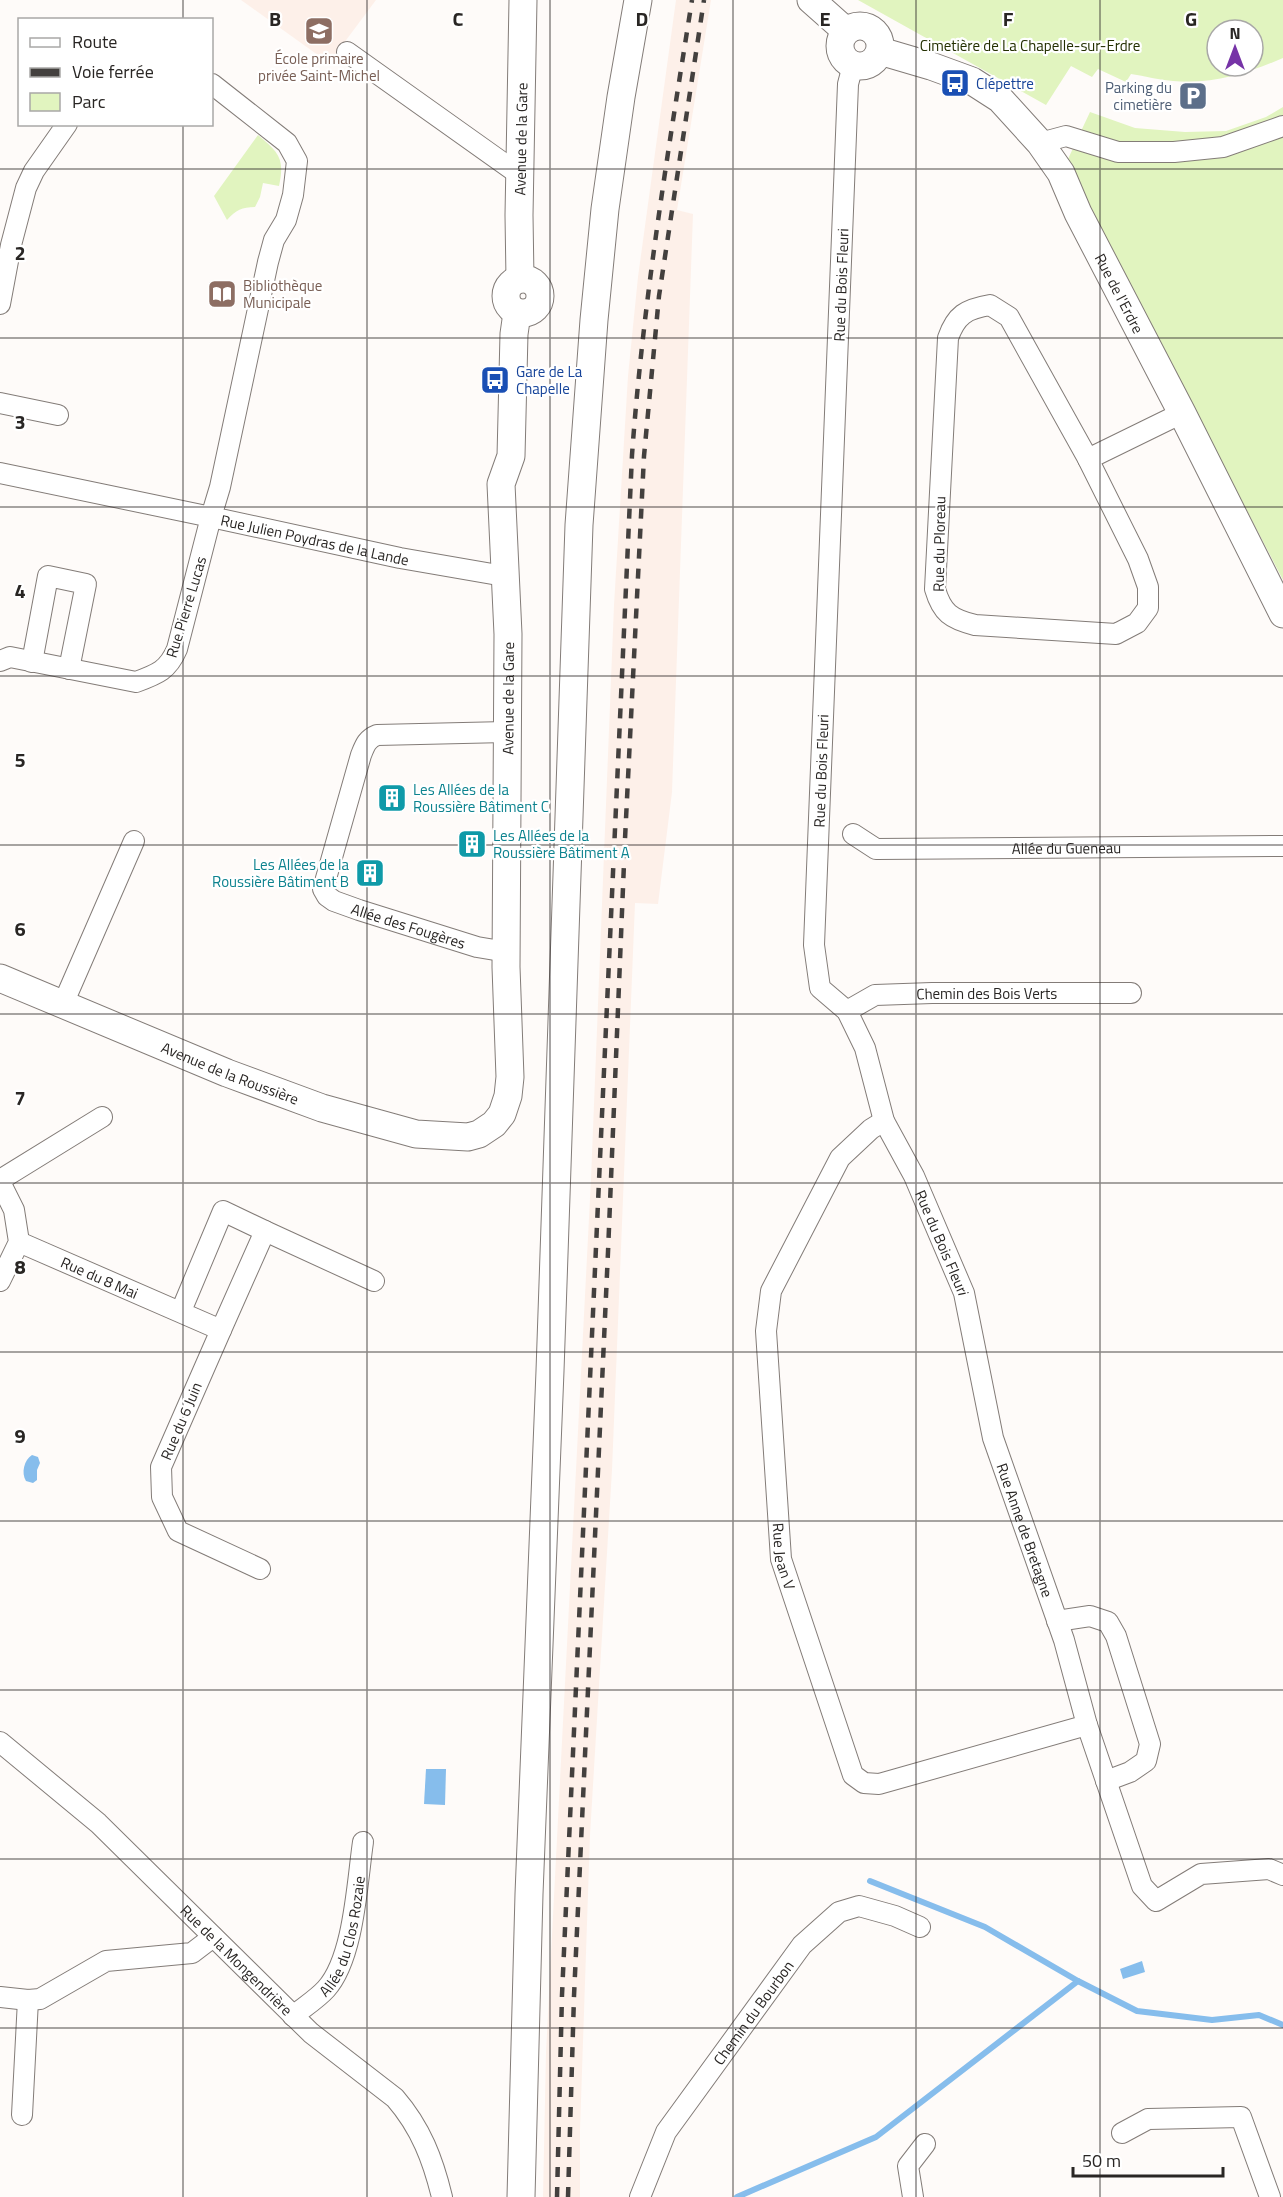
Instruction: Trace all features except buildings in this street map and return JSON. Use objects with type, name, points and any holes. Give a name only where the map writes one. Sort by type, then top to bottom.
[{"type":"street","name":"Avenue de la Gare","points":[[468,1137],[479,1134],[494,1124],[502,1114],[508,1096],[510,1077],[506,732],[508,634],[501,484],[511,456],[514,333],[517,313],[529,313],[540,300],[540,294],[534,283],[520,279],[523,0]]},
{"type":"street","points":[[520,2197],[579,525],[594,320],[605,209],[638,0]]},
{"type":"street","points":[[811,0],[846,31]]},
{"type":"street","points":[[858,26],[870,29],[879,39],[880,51],[866,66],[853,65],[847,62],[840,50],[840,43],[846,31],[858,26]]},
{"type":"street","name":"Rue de l'Erdre","points":[[880,51],[972,81],[1000,99],[1040,143],[1061,173],[1078,213],[1283,614]]},
{"type":"street","points":[[347,52],[520,176]]},
{"type":"street","name":"Rue du Bois Fleuri","points":[[853,65],[849,75],[848,96],[814,945],[820,988],[847,1011],[865,1048],[884,1121],[914,1176],[964,1293],[993,1438]]},
{"type":"street","name":"Rue Julien Poydras de la Lande","points":[[213,85],[287,143],[297,160],[297,174],[286,220],[274,240],[268,262],[212,517],[400,558],[504,576]]},
{"type":"street","points":[[0,304],[11,244],[26,188],[34,171],[67,126]]},
{"type":"street","points":[[1040,143],[1066,136],[1118,152],[1174,152],[1223,147],[1283,126]]},
{"type":"street","name":"Rue du Ploreau","points":[[990,305],[1009,317],[1088,459],[1138,559],[1148,587],[1148,608],[1137,623],[1116,634],[975,625],[954,620],[940,604],[935,588],[948,338],[954,321],[973,308],[990,305]]},
{"type":"street","points":[[0,403],[58,414]]},
{"type":"street","points":[[1088,459],[1182,413]]},
{"type":"street","points":[[0,473],[212,517]]},
{"type":"street","name":"Rue Pierre Lucas","points":[[0,661],[10,657],[136,682],[156,675],[171,664],[212,517]]},
{"type":"street","points":[[32,662],[48,576],[86,584],[69,669]]},
{"type":"street","name":"Allée des Fougères","points":[[506,732],[371,737],[361,754],[323,889],[334,901],[359,910],[477,947],[507,952]]},
{"type":"street","name":"Allée du Gueneau","points":[[854,834],[876,849],[1283,846]]},
{"type":"street","points":[[63,1004],[134,841]]},
{"type":"street","name":"Avenue de la Roussière","points":[[0,978],[227,1073],[322,1107],[416,1134],[468,1137]]},
{"type":"street","name":"Chemin des Bois Verts","points":[[847,1011],[875,995],[1131,993]]},
{"type":"street","points":[[0,1281],[19,1242],[14,1210],[0,1181],[102,1117]]},
{"type":"street","name":"Rue Jean V","points":[[884,1121],[871,1129],[840,1158],[771,1291],[766,1331],[781,1559],[853,1775],[864,1783],[879,1784],[1087,1725]]},
{"type":"street","points":[[181,1311],[223,1211],[374,1281]]},
{"type":"street","points":[[221,1330],[264,1231]]},
{"type":"street","name":"Rue du 8 Mai","points":[[19,1242],[221,1330]]},
{"type":"street","name":"Rue du 6 Juin","points":[[221,1330],[161,1467],[162,1497],[178,1531],[260,1569]]},
{"type":"street","name":"Rue Anne de Bretagne","points":[[993,1438],[1064,1640],[1087,1725],[1142,1887],[1156,1901],[1201,1874],[1269,1869],[1283,1875]]},
{"type":"street","points":[[1057,1621],[1090,1616],[1108,1622],[1116,1636],[1150,1744],[1146,1761],[1130,1772],[1107,1780]]},
{"type":"street","name":"Rue de la Mongendrière","points":[[0,1742],[98,1823],[311,2033],[395,2098],[416,2126],[432,2159],[442,2197]]},
{"type":"street","name":"Allée du Clos Rozaie","points":[[293,2016],[326,1989],[344,1960],[363,1842]]},
{"type":"street","name":"Chemin du Bourbon","points":[[640,2197],[666,2132],[802,1945],[839,1912],[859,1906],[895,1916],[920,1927]]},
{"type":"street","points":[[0,1997],[40,1999],[106,1960],[192,1953],[213,1937]]},
{"type":"street","points":[[22,2115],[28,2000]]},
{"type":"street","points":[[1122,2133],[1149,2119],[1241,2117],[1270,2197]]},
{"type":"street","points":[[913,2197],[908,2166],[925,2144]]},
{"type":"shaded area","name":"École primaire privée Saint-Michel","points":[[241,0],[376,0],[329,63]]},
{"type":"shaded area","points":[[676,0],[711,0],[677,210],[693,214],[672,792],[658,904],[635,903],[612,1470],[590,1835],[580,2130],[580,2197],[543,2197],[546,2052],[591,1179],[614,605],[628,376],[638,277]]},
{"type":"green space","name":"Cimetière de La Chapelle-sur-Erdre","points":[[858,0],[1283,0],[1283,58],[1265,65],[1265,18],[1205,18],[1205,78],[1223,78],[1187,82],[1131,74],[1126,82],[1098,69],[1092,77],[1071,66],[1046,105]]},
{"type":"green space","points":[[1283,107],[1283,580],[1081,192],[1068,159],[1090,112],[1135,128],[1185,132],[1226,131],[1266,117]]},
{"type":"green space","points":[[258,135],[279,157],[281,177],[279,186],[263,183],[255,207],[240,210],[227,220],[214,196]]},
{"type":"water","points":[[32,1455],[38,1457],[40,1463],[37,1480],[33,1483],[26,1481],[24,1474],[25,1463]]},
{"type":"water","points":[[426,1769],[446,1769],[445,1805],[424,1804]]},
{"type":"water","points":[[1142,1961],[1145,1972],[1123,1979],[1120,1969]]},
{"type":"waterway","points":[[870,1881],[985,1927],[1078,1981]]},
{"type":"waterway","points":[[737,2197],[876,2137],[1078,1981],[1137,2011],[1212,2020],[1259,2015],[1283,2025]]},
{"type":"railway","points":[[557,2197],[562,1995],[632,455],[649,284],[692,0]]},
{"type":"railway","points":[[568,2197],[574,1996],[644,456],[659,296],[704,0]]},
{"type":"place","name":"École primaire privée Saint-Michel","points":[[319,31]]},
{"type":"place","name":"Clépettre","points":[[955,83]]},
{"type":"place","name":"Parking du cimetière","points":[[1193,96]]},
{"type":"place","name":"Bibliothèque Municipale","points":[[222,294]]},
{"type":"place","name":"Gare de La Chapelle","points":[[495,380]]},
{"type":"place","name":"Les Allées de la Roussière Bâtiment C","points":[[392,798]]},
{"type":"place","name":"Les Allées de la Roussière Bâtiment A","points":[[472,844]]},
{"type":"place","name":"Les Allées de la Roussière Bâtiment B","points":[[370,873]]}]
